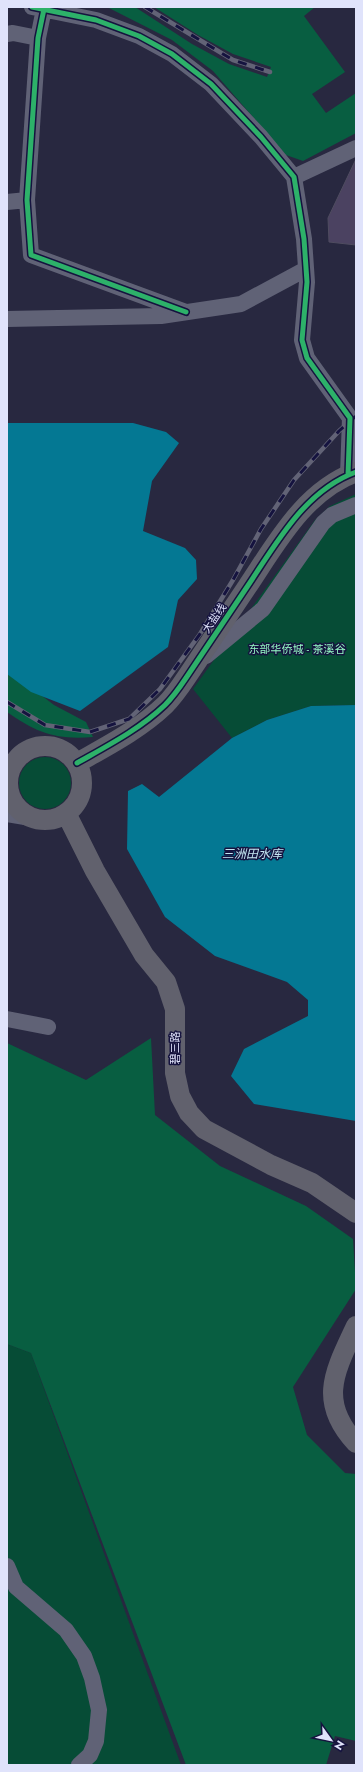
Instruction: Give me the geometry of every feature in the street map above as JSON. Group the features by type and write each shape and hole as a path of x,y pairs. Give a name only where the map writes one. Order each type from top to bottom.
{"main road":[{"name":"大盐线","path":"77,762 115,742 156,713 176,692 296,515 323,490 352,473"},
{"path":"47,745 64,750 77,762 82,776 82,790 76,803 66,813 49,820 31,818 9,806 8,772 14,749 47,745"},
{"name":"碧三路","path":"66,813 95,871 144,955 166,982 175,1009 175,1073 180,1096 189,1113 204,1129 271,1164 312,1183 356,1213"},
{"path":"356,1326 342,1356 333,1381 334,1410 344,1431 356,1443"}],"street":[{"path":"186,312 32,255 27,200 38,38 38,8 96,20 139,36 172,54 211,84 261,137 294,177 304,239 307,282 302,340 307,358 353,418 352,473"},
{"path":"7,34 13,33 38,38"},
{"path":"294,177 356,148"},
{"path":"7,202 27,200"},
{"path":"7,318 161,316 242,304 306,269"},
{"path":"195,665 263,609 323,523 332,515 356,505"},
{"path":"7,1019 48,1027"},
{"path":"7,1566 16,1587 66,1630 84,1656 92,1678 99,1710 96,1741 90,1755 79,1765"}],"green space":[{"path":"107,7 135,7 192,44 229,64 267,77 271,67 233,54 198,35 154,7 315,7 304,16 345,72 312,94 326,113 356,93 356,133 303,161 286,155 213,71 172,40"},
{"name":"东部华侨城 - 茶溪谷","path":"356,494 356,705 311,706 267,720 232,738 193,689 315,520 330,506"},
{"path":"7,669 54,705 86,722 93,737 80,738 47,734 28,725 7,712"},
{"path":"45,757 59,761 67,769 71,783 67,797 59,805 45,809 31,805 23,797 19,783 23,769 31,761"},
{"path":"151,1038 155,1115 220,1166 306,1206 353,1239 356,1289 293,1387 307,1435 345,1473 356,1474 356,1741 335,1736 326,1765 186,1765 31,1353 7,1344 7,1043 86,1080"},
{"path":"7,1344 31,1353 181,1765 7,1765"}],"water":[{"path":"7,423 133,423 166,432 179,443 152,481 143,531 185,548 196,560 197,579 178,600 168,647 80,711 31,692 7,674"},
{"name":"三洲田水库","path":"356,705 356,1121 254,1104 231,1076 244,1049 308,1016 308,1000 287,982 215,956 165,917 127,849 128,791 142,784 159,797 232,738 267,720 311,706"}],"building":[{"path":"356,159 356,245 329,242 328,218"}],"railway":[{"path":"145,7 233,60 270,72"},
{"path":"7,702 45,725 90,732 129,719 160,689 200,634 233,580 261,529 294,480 339,431 356,416"}],"cycle path":[{"path":"32,7 96,20 139,36 172,54 211,84 261,137 294,177 304,239 307,282 302,340 307,358 350,418 348,475"},
{"path":"44,9 38,38 27,200 31,255 186,312"},
{"path":"77,763 111,744 145,722 165,705 181,685 293,520 306,505 321,492 356,472"}]}
